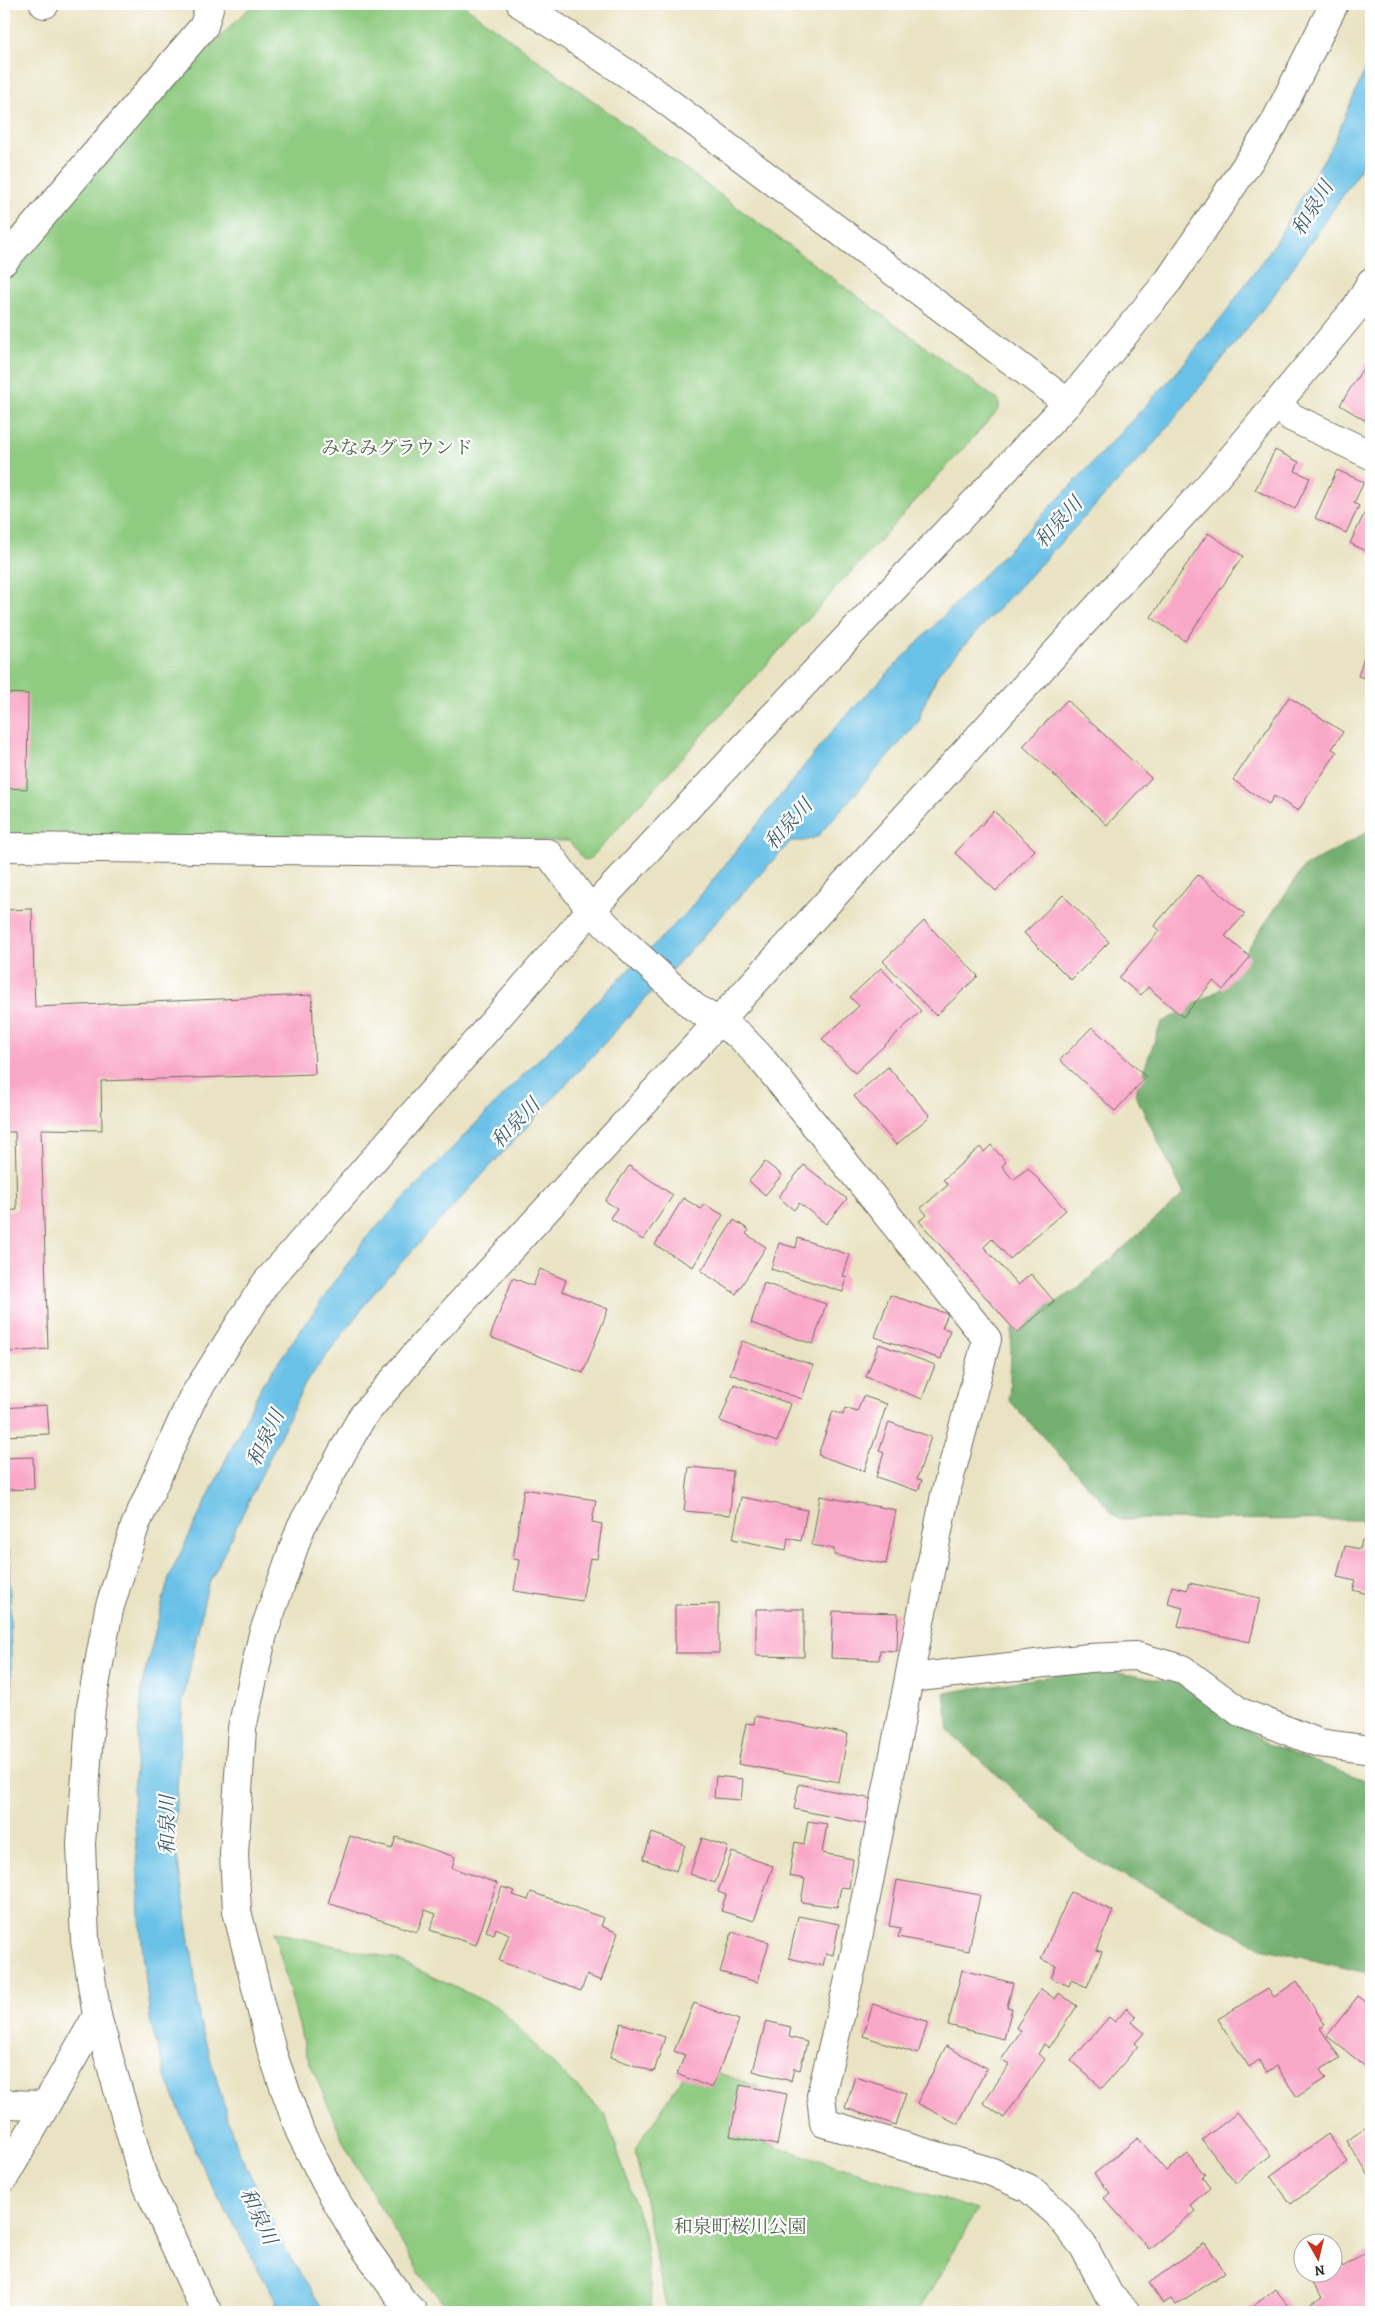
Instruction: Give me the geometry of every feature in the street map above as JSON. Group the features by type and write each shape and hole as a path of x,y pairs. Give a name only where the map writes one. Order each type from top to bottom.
{"street":[{"path":"4,261 204,26 210,4"},
{"path":"521,4 652,90 1068,403"},
{"path":"208,2312 199,2298 142,2174 96,2016 85,1940 80,1844 90,1707 109,1609 135,1526 192,1399 265,1284 591,910 1068,403 1169,280 1274,124 1334,4"},
{"path":"413,2312 403,2302 358,2238 327,2185 300,2132 272,2052 237,1910 234,1854 242,1728 263,1634 301,1528 362,1417 439,1327 717,1021 1205,490 1356,308 1371,282"},
{"path":"1278,404 1291,417 1371,455"},
{"path":"4,848 548,853 591,910 615,934 693,1006 739,1035 760,1058 987,1339 945,1496 854,1963 821,2095 824,2124 992,2172 1028,2188 1057,2213 1068,2226 1084,2247 1109,2295 1126,2312"},
{"path":"910,1678 1089,1658 1135,1656 1182,1669 1240,1712 1319,1743 1371,1750"},
{"path":"4,2178 96,2016"},
{"path":"4,2104 45,2105"}],"green space":[{"name":"みなみグラウンド","path":"253,4 462,4 999,401 999,409 590,859 584,860 569,841 4,839 4,278 142,115"},
{"path":"1371,830 1371,1520 1118,1519 1009,1400 1012,1330 1077,1289 1184,1194 1135,1094 1161,1023 1219,990 1304,867"},
{"path":"1096,1669 1181,1684 1269,1745 1371,1782 1371,1974 1262,1948 1087,1856 949,1732 944,1693"},
{"path":"274,1932 395,1959 499,2008 605,2114 644,2230 653,2312 450,2312 420,2274 346,2148 307,2056"},
{"name":"和泉町桜川公園","path":"691,2064 760,2087 746,2137 977,2210 918,2312 667,2312 635,2150"}],"water":[{"name":"和泉川","path":"1371,56 1371,145 1355,178 1273,296 1159,438 939,672 921,711 920,720 817,837 804,841 791,841 376,1290 305,1384 207,1588 183,1701 174,1837 192,1953 200,2023 235,2143 289,2256 325,2312 282,2312 203,2169 166,2077 150,2020 141,1934 133,1790 143,1680 169,1577 262,1385 365,1239 511,1087 688,911 837,725 1065,492 1177,372 1228,309 1273,246 1334,142"},
{"path":"4,1550 9,1550 12,1706 4,1707"}],"building":[{"path":"1367,362 1371,365 1371,424 1340,405"},
{"path":"1275,450 1299,462 1295,471 1310,478 1295,509 1255,490"},
{"path":"1337,470 1364,482 1354,503 1359,506 1346,533 1315,518"},
{"path":"1371,500 1371,554 1350,543"},
{"path":"1208,533 1243,556 1185,641 1151,617"},
{"path":"1371,634 1371,680 1358,676"},
{"path":"4,693 28,694 27,789 4,788"},
{"path":"1289,697 1343,732 1332,749 1337,752 1298,811 1274,796 1269,804 1233,780"},
{"path":"1067,700 1151,778 1107,825 1023,746"},
{"path":"994,811 1035,850 996,891 955,853"},
{"path":"1198,875 1245,914 1225,936 1250,957 1223,990 1213,981 1183,1017 1148,987 1141,995 1119,978 1159,931 1154,926"},
{"path":"1063,895 1109,942 1071,980 1024,933"},
{"path":"32,909 35,1007 312,995 315,1074 101,1081 102,1130 41,1129 48,1349 11,1352 4,1337 4,1211 17,1210 15,1132 4,1132 4,910"},
{"path":"924,921 978,976 936,1016 883,961"},
{"path":"881,968 921,1011 855,1073 822,1039 859,1006 850,997"},
{"path":"1092,1027 1146,1077 1115,1111 1060,1060"},
{"path":"888,1067 930,1116 896,1145 854,1096"},
{"path":"991,1145 1006,1162 1002,1166 1013,1180 1028,1168 1066,1210 1010,1259 992,1239 984,1247 1018,1285 1031,1274 1054,1301 1017,1333 919,1221 927,1215 921,1208 948,1185 943,1180 980,1147 984,1152"},
{"path":"765,1162 782,1175 765,1195 749,1181"},
{"path":"804,1165 847,1199 826,1224 799,1203 794,1210 778,1197"},
{"path":"629,1166 673,1195 643,1240 610,1218 617,1208 605,1201"},
{"path":"683,1198 701,1209 704,1204 723,1215 693,1267 655,1245"},
{"path":"734,1220 749,1230 746,1234 766,1247 736,1294 701,1271"},
{"path":"798,1238 850,1255 843,1276 847,1277 843,1292 771,1269 779,1243 796,1248"},
{"path":"540,1269 566,1280 562,1291 608,1309 583,1373 490,1337 513,1278 533,1286"},
{"path":"764,1283 826,1304 813,1344 751,1323"},
{"path":"890,1295 948,1314 942,1328 950,1330 941,1359 875,1337"},
{"path":"742,1341 813,1365 802,1399 730,1374"},
{"path":"879,1344 935,1365 922,1399 866,1377"},
{"path":"734,1384 791,1404 777,1442 720,1421"},
{"path":"863,1396 887,1404 864,1471 818,1455 833,1411 843,1415 845,1408 857,1412"},
{"path":"47,1405 49,1434 4,1436 4,1408"},
{"path":"889,1422 931,1437 917,1479 922,1480 918,1491 876,1477 884,1453 879,1451"},
{"path":"33,1457 34,1489 4,1490 4,1458"},
{"path":"689,1467 733,1471 730,1515 684,1511"},
{"path":"524,1489 596,1500 592,1522 602,1524 597,1559 590,1558 582,1601 514,1591 519,1560 513,1559"},
{"path":"820,1496 896,1510 886,1564 834,1555 834,1549 812,1545"},
{"path":"741,1497 807,1510 801,1541 788,1538 786,1550 733,1539"},
{"path":"1362,1540 1371,1543 1371,1595 1353,1590 1356,1581 1337,1577 1345,1546 1360,1549"},
{"path":"1189,1583 1260,1598 1250,1642 1178,1626 1183,1608 1168,1604 1172,1586 1187,1590"},
{"path":"719,1604 719,1653 675,1653 675,1605"},
{"path":"756,1609 804,1609 804,1657 756,1656"},
{"path":"833,1611 898,1613 897,1651 880,1650 879,1660 831,1658"},
{"path":"755,1716 848,1734 839,1782 738,1764 746,1723 754,1724"},
{"path":"716,1776 743,1779 741,1800 714,1798"},
{"path":"799,1784 872,1799 867,1824 794,1809"},
{"path":"808,1821 827,1824 822,1853 853,1859 849,1888 841,1887 837,1907 801,1902 805,1879 789,1876 795,1842 804,1844"},
{"path":"652,1833 685,1845 676,1871 643,1859"},
{"path":"350,1836 392,1849 396,1837 455,1857 452,1868 497,1883 476,1945 430,1930 436,1914 425,1910 417,1932 328,1903"},
{"path":"702,1838 728,1847 715,1883 690,1874"},
{"path":"732,1852 773,1866 754,1921 721,1911 726,1895 718,1892"},
{"path":"897,1880 980,1895 969,1951 898,1937 901,1928 889,1926"},
{"path":"502,1887 515,1891 513,1895 528,1900 531,1892 604,1918 601,1926 618,1933 601,1981 587,1975 581,1991 499,1961 509,1934 496,1928 494,1934 486,1931"},
{"path":"1071,1892 1113,1911 1096,1950 1102,1952 1087,1987 1071,1980 1069,1986 1051,1978 1056,1966 1041,1959"},
{"path":"798,1916 839,1924 833,1955 826,1953 823,1966 789,1958"},
{"path":"732,1932 769,1942 758,1982 720,1972"},
{"path":"962,1970 1013,1983 1007,2007 1012,2008 1004,2039 948,2025"},
{"path":"1297,1981 1325,2025 1320,2028 1340,2058 1320,2070 1326,2078 1297,2097 1276,2066 1267,2072 1259,2060 1249,2067 1218,2019 1268,1988 1274,1997"},
{"path":"1041,1989 1055,1999 1059,1993 1077,2006 1049,2048 1044,2044 1038,2054 1045,2059 1004,2118 983,2103 1009,2065 1001,2060 1021,2031 1016,2027"},
{"path":"1358,1996 1371,2006 1371,2071 1327,2036"},
{"path":"694,2003 739,2020 712,2088 677,2074 685,2055 674,2051"},
{"path":"873,2004 928,2022 918,2054 863,2036"},
{"path":"1127,2008 1136,2017 1132,2022 1144,2033 1135,2043 1138,2046 1102,2088 1071,2061 1109,2017 1115,2022"},
{"path":"766,2021 791,2027 789,2037 807,2042 800,2070 794,2068 791,2081 753,2071"},
{"path":"621,2023 665,2037 654,2072 610,2057"},
{"path":"946,2046 987,2068 958,2124 917,2103"},
{"path":"855,2077 906,2093 896,2125 845,2108"},
{"path":"740,2085 787,2094 777,2145 730,2136"},
{"path":"1237,2113 1271,2155 1236,2183 1202,2140"},
{"path":"1371,2124 1371,2179 1346,2140"},
{"path":"1328,2134 1348,2162 1291,2204 1270,2176"},
{"path":"1138,2138 1166,2171 1188,2154 1205,2175 1202,2177 1210,2188 1190,2205 1195,2211 1149,2249 1104,2198 1110,2193 1094,2174"},
{"path":"1205,2243 1225,2272 1176,2305 1171,2299 1163,2304 1149,2283"},
{"path":"1371,2248 1371,2312 1309,2312 1306,2308 1322,2297 1312,2284 1342,2284 1342,2266 1343,2268"},
{"path":"1275,2289 1294,2312 1246,2312"}]}
